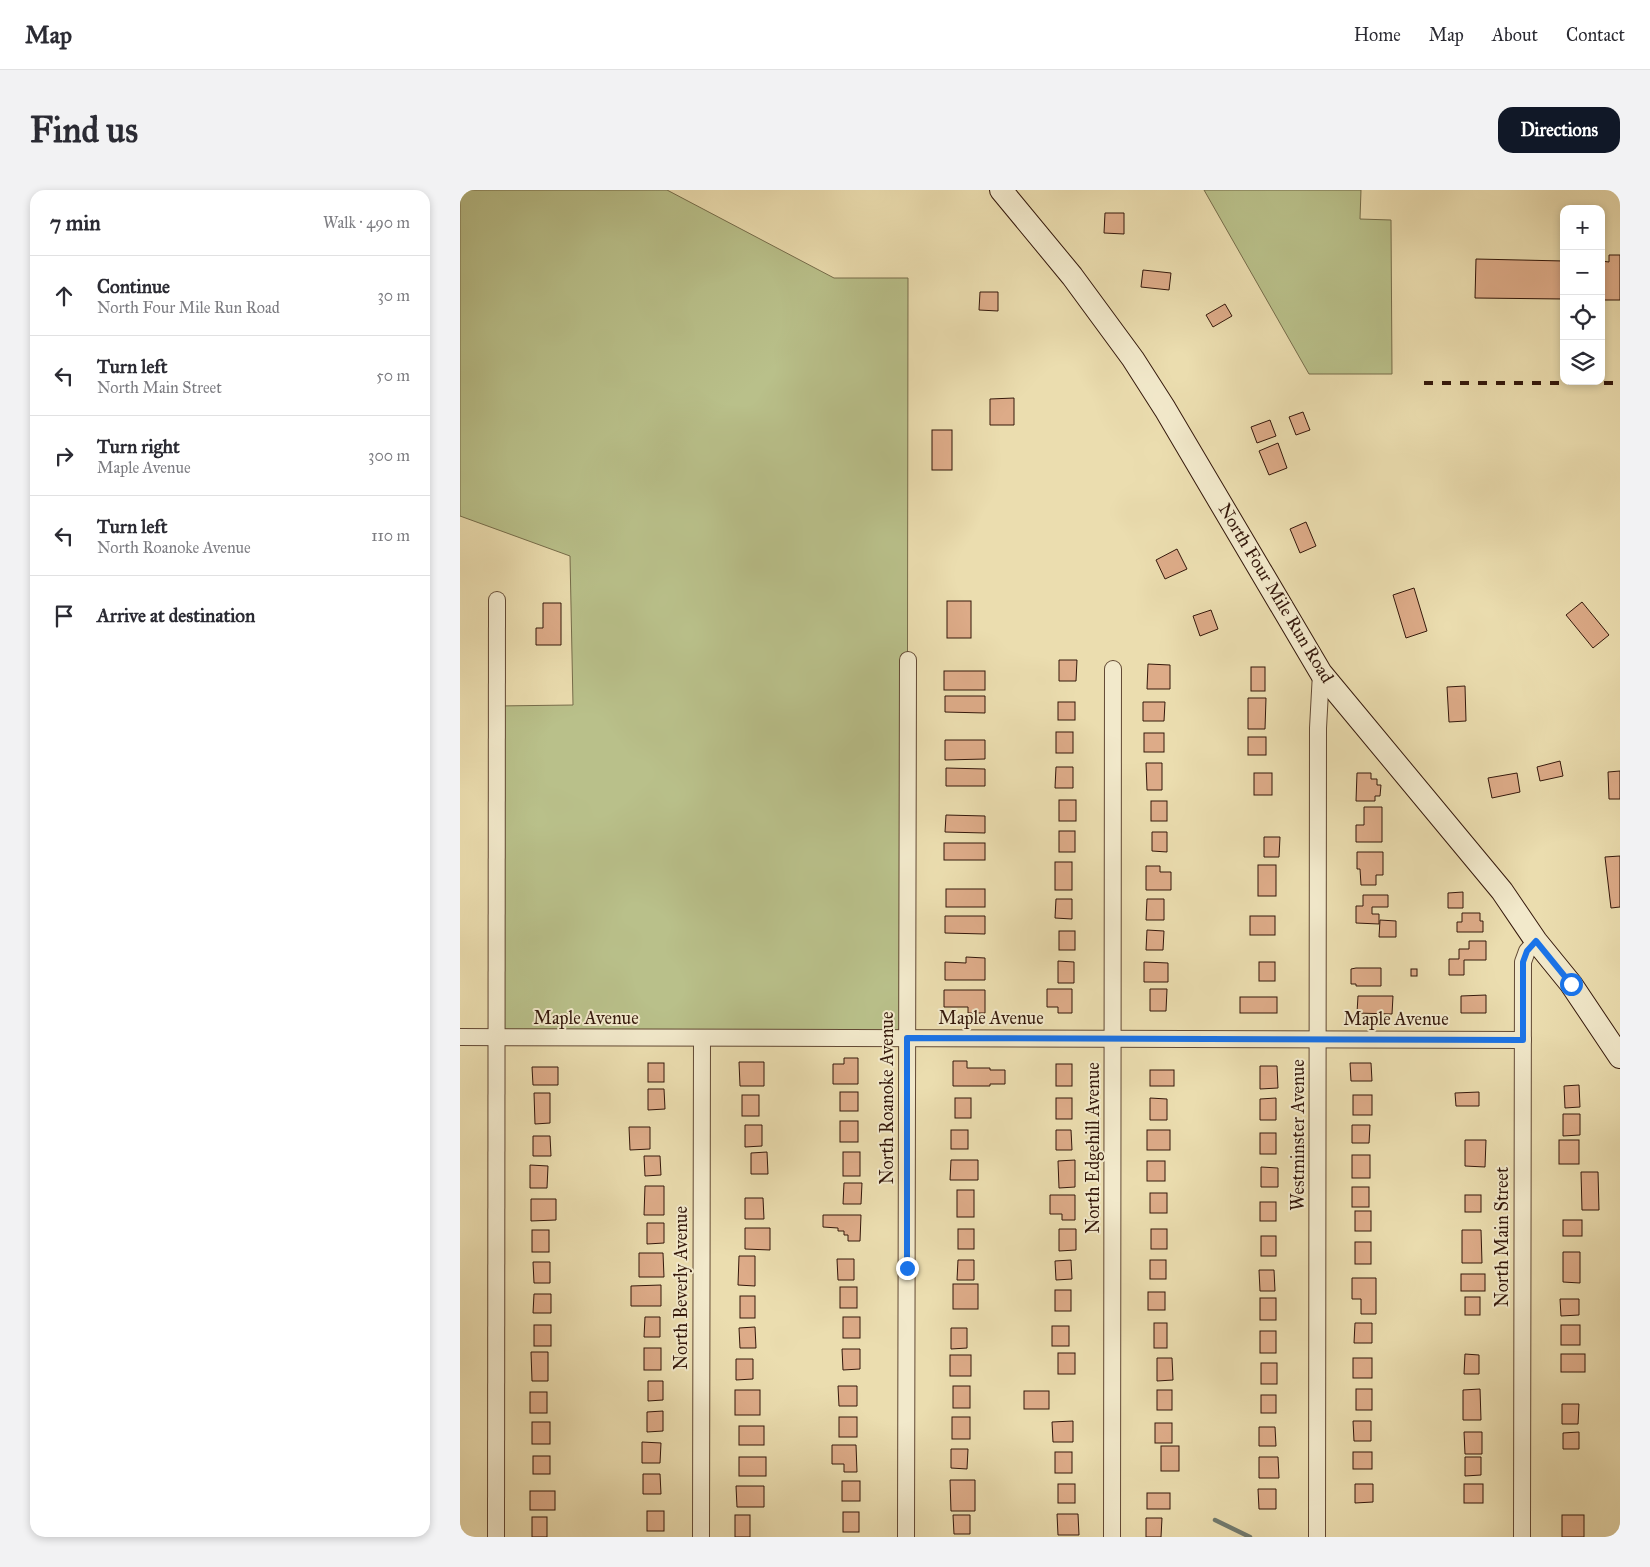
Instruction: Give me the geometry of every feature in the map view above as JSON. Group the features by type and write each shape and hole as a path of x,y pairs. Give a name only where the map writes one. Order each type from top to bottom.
{"street":[{"name":"North Four Mile Run Road","path":"1001,190 1072,276 1133,358 1321,673 1502,891 1536,941 1571,984 1620,1057"},
{"path":"496,1537 497,600"},
{"name":"North Roanoke Avenue","path":"906,1537 908,660"},
{"name":"North Edgehill Avenue","path":"1112,1537 1113,669"},
{"name":"Westminster Avenue","path":"1317,1537 1318,728 1321,673"},
{"name":"North Main Street","path":"1522,1537 1523,962 1527,951 1536,941"},
{"name":"Maple Avenue","path":"460,1038 1523,1040"},
{"name":"North Beverly Avenue","path":"701,1537 702,1038"}],"green space":[{"path":"460,190 667,190 834,278 908,278 907,1038 496,1038 497,706 573,705 570,556 460,516"},
{"path":"1204,190 1361,190 1360,219 1391,220 1392,374 1309,374"}],"building":[{"path":"1105,213 1124,213 1124,234 1104,233"},
{"path":"1609,255 1620,255 1620,300 1605,300 1605,262 1609,262"},
{"path":"1476,259 1560,261 1560,299 1475,298"},
{"path":"1143,270 1171,273 1169,290 1141,287"},
{"path":"980,292 998,292 998,311 979,310"},
{"path":"1225,304 1232,316 1213,327 1206,315"},
{"path":"1014,398 1014,425 990,425 990,399"},
{"path":"1303,412 1310,430 1296,435 1289,417"},
{"path":"1270,420 1276,436 1257,443 1251,427"},
{"path":"932,430 952,430 952,470 932,470"},
{"path":"1278,443 1287,468 1269,475 1259,451"},
{"path":"1306,522 1316,546 1300,553 1290,529"},
{"path":"1177,549 1187,569 1165,579 1156,560"},
{"path":"1414,588 1427,631 1406,638 1393,595"},
{"path":"947,601 971,601 971,638 947,638"},
{"path":"1582,602 1609,635 1593,648 1566,615"},
{"path":"543,603 561,603 561,645 536,645 536,628 543,628"},
{"path":"1211,610 1218,629 1200,636 1193,616"},
{"path":"1059,660 1077,660 1076,681 1059,681"},
{"path":"1148,664 1170,665 1170,689 1147,689"},
{"path":"1251,667 1265,667 1265,691 1251,691"},
{"path":"944,671 985,671 985,690 944,690"},
{"path":"1465,686 1466,721 1449,722 1447,687"},
{"path":"945,696 985,696 985,713 945,712"},
{"path":"1248,698 1266,698 1265,729 1248,729"},
{"path":"1058,702 1075,702 1075,720 1058,720"},
{"path":"1143,702 1165,702 1164,721 1143,721"},
{"path":"1056,732 1073,732 1073,753 1056,753"},
{"path":"1144,733 1164,733 1164,752 1144,752"},
{"path":"1248,737 1266,737 1266,755 1248,755"},
{"path":"945,740 985,740 985,759 945,760"},
{"path":"1560,761 1563,776 1540,781 1537,767"},
{"path":"1146,763 1162,763 1162,790 1147,790"},
{"path":"1056,767 1073,767 1073,788 1055,788"},
{"path":"946,768 985,769 985,786 946,786"},
{"path":"1620,771 1620,799 1609,799 1608,772"},
{"path":"1254,773 1272,773 1272,795 1254,795"},
{"path":"1357,773 1371,773 1371,779 1377,779 1377,785 1381,785 1380,796 1375,796 1375,801 1356,801"},
{"path":"1517,773 1520,792 1492,798 1488,778"},
{"path":"1059,800 1076,800 1076,821 1059,821"},
{"path":"1151,801 1167,801 1167,821 1151,821"},
{"path":"1364,807 1382,807 1382,842 1356,842 1356,825 1364,825"},
{"path":"946,815 985,816 985,833 945,832"},
{"path":"1059,831 1075,831 1075,852 1059,852"},
{"path":"1152,832 1167,832 1167,852 1152,851"},
{"path":"1264,837 1280,837 1279,857 1264,857"},
{"path":"944,843 985,843 985,860 944,860"},
{"path":"1357,852 1383,852 1383,875 1376,875 1376,885 1361,885 1360,869 1357,869"},
{"path":"1620,856 1620,907 1611,908 1605,857"},
{"path":"1055,862 1072,862 1072,890 1055,890"},
{"path":"1258,865 1276,865 1276,896 1258,896"},
{"path":"1146,866 1160,866 1160,872 1171,872 1171,890 1146,890"},
{"path":"946,889 985,889 985,907 946,907"},
{"path":"1463,892 1463,908 1448,908 1448,893"},
{"path":"1363,895 1388,895 1388,907 1372,907 1372,914 1379,914 1379,924 1356,923 1356,906 1363,906"},
{"path":"1056,899 1072,899 1072,919 1055,918"},
{"path":"1147,899 1164,899 1164,920 1146,920"},
{"path":"1462,913 1480,913 1480,921 1483,921 1483,932 1457,932 1457,922 1462,922"},
{"path":"945,916 985,916 985,934 945,933"},
{"path":"1250,916 1275,916 1275,935 1250,935"},
{"path":"1380,920 1396,921 1396,937 1379,937"},
{"path":"1147,930 1164,931 1163,950 1146,950"},
{"path":"1059,931 1075,931 1075,950 1059,950"},
{"path":"1469,941 1486,941 1486,960 1464,960 1464,975 1449,975 1449,959 1459,959 1459,949 1469,949"},
{"path":"966,957 985,958 985,980 945,980 945,962 966,963"},
{"path":"1058,961 1074,962 1074,983 1058,983"},
{"path":"1144,962 1168,963 1168,982 1144,982"},
{"path":"1259,962 1275,962 1275,981 1259,981"},
{"path":"1381,968 1381,986 1356,986 1356,984 1351,984 1351,969"},
{"path":"1411,969 1417,969 1417,976 1411,976"},
{"path":"1047,989 1072,989 1072,1013 1058,1013 1058,1007 1047,1007"},
{"path":"1150,989 1167,989 1166,1011 1150,1011"},
{"path":"944,990 985,990 985,1013 968,1013 968,1007 944,1007"},
{"path":"1486,995 1486,1013 1461,1013 1461,996"},
{"path":"1358,996 1393,996 1392,1014 1357,1013"},
{"path":"1240,997 1277,997 1277,1013 1240,1013"},
{"path":"844,1058 858,1058 858,1084 833,1084 833,1064 844,1064"},
{"path":"953,1061 967,1061 967,1068 1005,1070 1005,1084 953,1086"},
{"path":"739,1062 764,1062 764,1086 740,1086"},
{"path":"648,1063 664,1063 664,1082 648,1082"},
{"path":"1350,1063 1371,1063 1372,1081 1351,1081"},
{"path":"1056,1064 1072,1064 1072,1086 1056,1086"},
{"path":"1260,1066 1277,1066 1278,1088 1260,1089"},
{"path":"532,1067 558,1067 558,1085 533,1085"},
{"path":"1150,1070 1174,1070 1174,1086 1150,1086"},
{"path":"1579,1085 1580,1107 1565,1108 1564,1086"},
{"path":"648,1089 664,1089 665,1109 648,1110"},
{"path":"840,1092 858,1092 858,1111 840,1111"},
{"path":"1479,1092 1479,1106 1456,1106 1455,1093"},
{"path":"534,1093 550,1093 550,1123 535,1124"},
{"path":"742,1095 759,1095 759,1116 742,1116"},
{"path":"1353,1095 1372,1095 1372,1115 1353,1115"},
{"path":"955,1098 971,1098 971,1118 955,1118"},
{"path":"1056,1098 1072,1098 1072,1119 1056,1119"},
{"path":"1150,1098 1167,1099 1167,1120 1150,1120"},
{"path":"1276,1098 1276,1120 1260,1120 1260,1099"},
{"path":"1563,1114 1580,1114 1580,1135 1563,1136"},
{"path":"840,1121 858,1121 858,1142 840,1142"},
{"path":"745,1125 762,1125 762,1146 745,1147"},
{"path":"1352,1125 1370,1125 1369,1143 1352,1143"},
{"path":"629,1127 650,1127 650,1149 630,1150"},
{"path":"951,1130 968,1130 968,1149 951,1149"},
{"path":"1056,1130 1071,1130 1072,1150 1056,1150"},
{"path":"1147,1130 1170,1130 1170,1150 1147,1150"},
{"path":"1260,1133 1276,1133 1276,1154 1260,1154"},
{"path":"533,1136 550,1136 551,1156 533,1156"},
{"path":"1465,1140 1486,1140 1485,1167 1465,1166"},
{"path":"1559,1140 1579,1140 1579,1164 1559,1164"},
{"path":"767,1152 768,1174 751,1174 751,1153"},
{"path":"843,1152 860,1152 860,1176 843,1176"},
{"path":"1352,1155 1370,1155 1370,1178 1352,1178"},
{"path":"644,1156 660,1156 661,1175 645,1176"},
{"path":"951,1160 978,1160 978,1180 950,1180"},
{"path":"1075,1160 1075,1187 1059,1188 1058,1161"},
{"path":"1147,1161 1165,1161 1165,1181 1147,1181"},
{"path":"530,1165 548,1166 547,1188 530,1188"},
{"path":"1261,1167 1278,1168 1278,1187 1261,1187"},
{"path":"1581,1172 1598,1172 1599,1210 1582,1210"},
{"path":"844,1183 862,1183 861,1204 843,1204"},
{"path":"645,1186 664,1186 664,1215 644,1215"},
{"path":"1352,1187 1369,1187 1369,1207 1352,1207"},
{"path":"957,1190 974,1190 974,1217 957,1217"},
{"path":"1150,1193 1167,1193 1167,1213 1150,1213"},
{"path":"1050,1195 1075,1195 1075,1220 1062,1220 1062,1214 1050,1214"},
{"path":"1465,1195 1481,1195 1481,1212 1465,1212"},
{"path":"745,1198 763,1198 764,1219 745,1219"},
{"path":"531,1199 556,1199 556,1220 531,1221"},
{"path":"1260,1202 1276,1202 1276,1221 1260,1221"},
{"path":"1355,1211 1371,1211 1371,1231 1355,1231"},
{"path":"823,1215 861,1215 860,1241 848,1241 848,1235 844,1235 844,1231 838,1231 838,1228 823,1227"},
{"path":"1563,1220 1582,1220 1582,1236 1563,1236"},
{"path":"647,1223 664,1223 664,1243 647,1244"},
{"path":"745,1228 770,1228 770,1250 745,1249"},
{"path":"958,1229 974,1229 974,1249 958,1249"},
{"path":"1059,1229 1076,1229 1076,1250 1059,1251"},
{"path":"1151,1229 1167,1229 1167,1249 1151,1249"},
{"path":"532,1230 549,1230 549,1252 532,1252"},
{"path":"1462,1230 1481,1230 1482,1263 1462,1263"},
{"path":"1261,1236 1276,1236 1276,1256 1261,1256"},
{"path":"1355,1242 1371,1242 1371,1264 1355,1264"},
{"path":"1563,1252 1580,1252 1580,1283 1563,1282"},
{"path":"639,1253 663,1253 664,1277 639,1277"},
{"path":"739,1256 755,1256 755,1286 738,1285"},
{"path":"837,1259 854,1259 854,1280 838,1280"},
{"path":"958,1260 974,1260 974,1280 957,1280"},
{"path":"1071,1260 1072,1279 1056,1280 1055,1261"},
{"path":"1150,1260 1166,1260 1166,1279 1150,1279"},
{"path":"533,1262 550,1262 550,1283 534,1283"},
{"path":"1259,1270 1274,1270 1275,1291 1260,1291"},
{"path":"1461,1274 1485,1274 1485,1291 1461,1291"},
{"path":"1352,1278 1376,1278 1376,1314 1361,1314 1361,1299 1352,1299"},
{"path":"953,1284 978,1284 978,1309 953,1309"},
{"path":"661,1285 661,1306 631,1306 631,1286"},
{"path":"840,1287 857,1287 857,1308 840,1308"},
{"path":"1055,1290 1071,1290 1071,1311 1055,1311"},
{"path":"1148,1292 1165,1292 1165,1310 1148,1310"},
{"path":"534,1294 551,1294 551,1313 533,1313"},
{"path":"740,1296 755,1296 755,1318 740,1318"},
{"path":"1465,1297 1480,1297 1480,1315 1465,1315"},
{"path":"1260,1298 1276,1298 1276,1320 1260,1320"},
{"path":"1560,1299 1579,1299 1579,1315 1561,1316"},
{"path":"645,1317 660,1317 660,1337 644,1337"},
{"path":"843,1317 860,1317 860,1338 843,1338"},
{"path":"1154,1323 1167,1323 1167,1348 1154,1348"},
{"path":"1355,1323 1372,1323 1372,1343 1354,1343"},
{"path":"534,1325 551,1325 551,1346 534,1346"},
{"path":"1561,1325 1580,1325 1580,1345 1561,1345"},
{"path":"1052,1326 1069,1326 1069,1346 1052,1346"},
{"path":"755,1327 756,1348 740,1348 739,1328"},
{"path":"951,1328 967,1328 967,1348 951,1349"},
{"path":"1260,1331 1276,1331 1276,1353 1260,1353"},
{"path":"644,1348 661,1348 661,1370 644,1370"},
{"path":"842,1349 860,1349 860,1369 843,1370"},
{"path":"531,1352 548,1352 548,1381 532,1381"},
{"path":"1058,1353 1075,1353 1075,1374 1058,1374"},
{"path":"1465,1354 1479,1355 1479,1374 1464,1374"},
{"path":"1561,1354 1585,1354 1585,1372 1561,1372"},
{"path":"950,1355 971,1355 971,1376 950,1376"},
{"path":"1157,1358 1172,1358 1173,1380 1157,1381"},
{"path":"1353,1358 1372,1358 1372,1378 1353,1378"},
{"path":"736,1359 753,1359 753,1379 736,1380"},
{"path":"1261,1363 1277,1363 1277,1384 1261,1384"},
{"path":"648,1381 663,1381 663,1400 648,1401"},
{"path":"838,1386 857,1386 857,1406 839,1406"},
{"path":"953,1386 970,1386 970,1408 953,1408"},
{"path":"1356,1389 1372,1389 1372,1410 1356,1410"},
{"path":"1480,1389 1481,1420 1463,1420 1463,1390"},
{"path":"735,1390 760,1390 760,1415 735,1415"},
{"path":"1157,1390 1172,1390 1172,1410 1157,1410"},
{"path":"1024,1391 1049,1391 1049,1409 1024,1409"},
{"path":"530,1392 547,1392 547,1413 530,1413"},
{"path":"1261,1395 1276,1395 1276,1413 1261,1413"},
{"path":"1562,1404 1579,1404 1578,1424 1562,1424"},
{"path":"663,1411 663,1431 647,1432 647,1412"},
{"path":"839,1417 857,1417 857,1437 839,1437"},
{"path":"952,1417 970,1417 970,1439 952,1439"},
{"path":"1073,1421 1073,1442 1053,1442 1052,1422"},
{"path":"1353,1421 1371,1421 1371,1441 1354,1441"},
{"path":"532,1422 550,1422 550,1444 532,1444"},
{"path":"1155,1423 1172,1423 1172,1443 1155,1443"},
{"path":"739,1426 764,1426 764,1445 739,1445"},
{"path":"1259,1427 1275,1427 1276,1446 1259,1446"},
{"path":"1464,1432 1482,1432 1482,1454 1465,1454"},
{"path":"1579,1432 1579,1449 1563,1449 1563,1433"},
{"path":"642,1442 661,1443 660,1463 642,1463"},
{"path":"832,1445 856,1445 857,1472 844,1472 844,1464 832,1464"},
{"path":"1161,1446 1179,1446 1179,1471 1161,1471"},
{"path":"951,1449 968,1449 967,1469 951,1468"},
{"path":"1055,1452 1072,1452 1072,1473 1055,1473"},
{"path":"1353,1452 1372,1452 1372,1469 1353,1469"},
{"path":"533,1456 550,1456 550,1474 533,1474"},
{"path":"739,1457 766,1457 766,1476 739,1476"},
{"path":"1259,1457 1278,1457 1279,1478 1259,1478"},
{"path":"1465,1457 1481,1457 1481,1475 1465,1476"},
{"path":"643,1474 660,1474 661,1494 643,1494"},
{"path":"950,1480 975,1480 975,1511 951,1511"},
{"path":"842,1481 860,1481 860,1501 842,1501"},
{"path":"1058,1484 1075,1484 1075,1503 1058,1503"},
{"path":"1355,1484 1373,1484 1373,1502 1355,1503"},
{"path":"1464,1484 1483,1484 1483,1503 1464,1503"},
{"path":"736,1486 764,1486 764,1507 737,1507"},
{"path":"1258,1489 1276,1489 1276,1509 1259,1509"},
{"path":"530,1491 555,1491 555,1510 530,1510"},
{"path":"1147,1493 1170,1493 1170,1509 1147,1509"},
{"path":"647,1511 664,1511 664,1531 647,1531"},
{"path":"843,1512 859,1512 859,1532 843,1532"},
{"path":"1057,1514 1078,1514 1079,1535 1058,1535"},
{"path":"735,1515 750,1515 750,1537 735,1537"},
{"path":"953,1515 970,1515 970,1534 954,1534"},
{"path":"1562,1515 1584,1515 1584,1537 1562,1537"},
{"path":"532,1517 547,1517 547,1537 532,1537"},
{"path":"1146,1518 1162,1518 1161,1537 1146,1537"}],"waterway":[{"path":"1215,1520 1250,1537"}],"railway":[{"path":"1424,383 1620,383"}],"route":[{"path":"907,1268 907,1038 1523,1040 1523,962 1527,951 1536,941 1571,984"}]}
